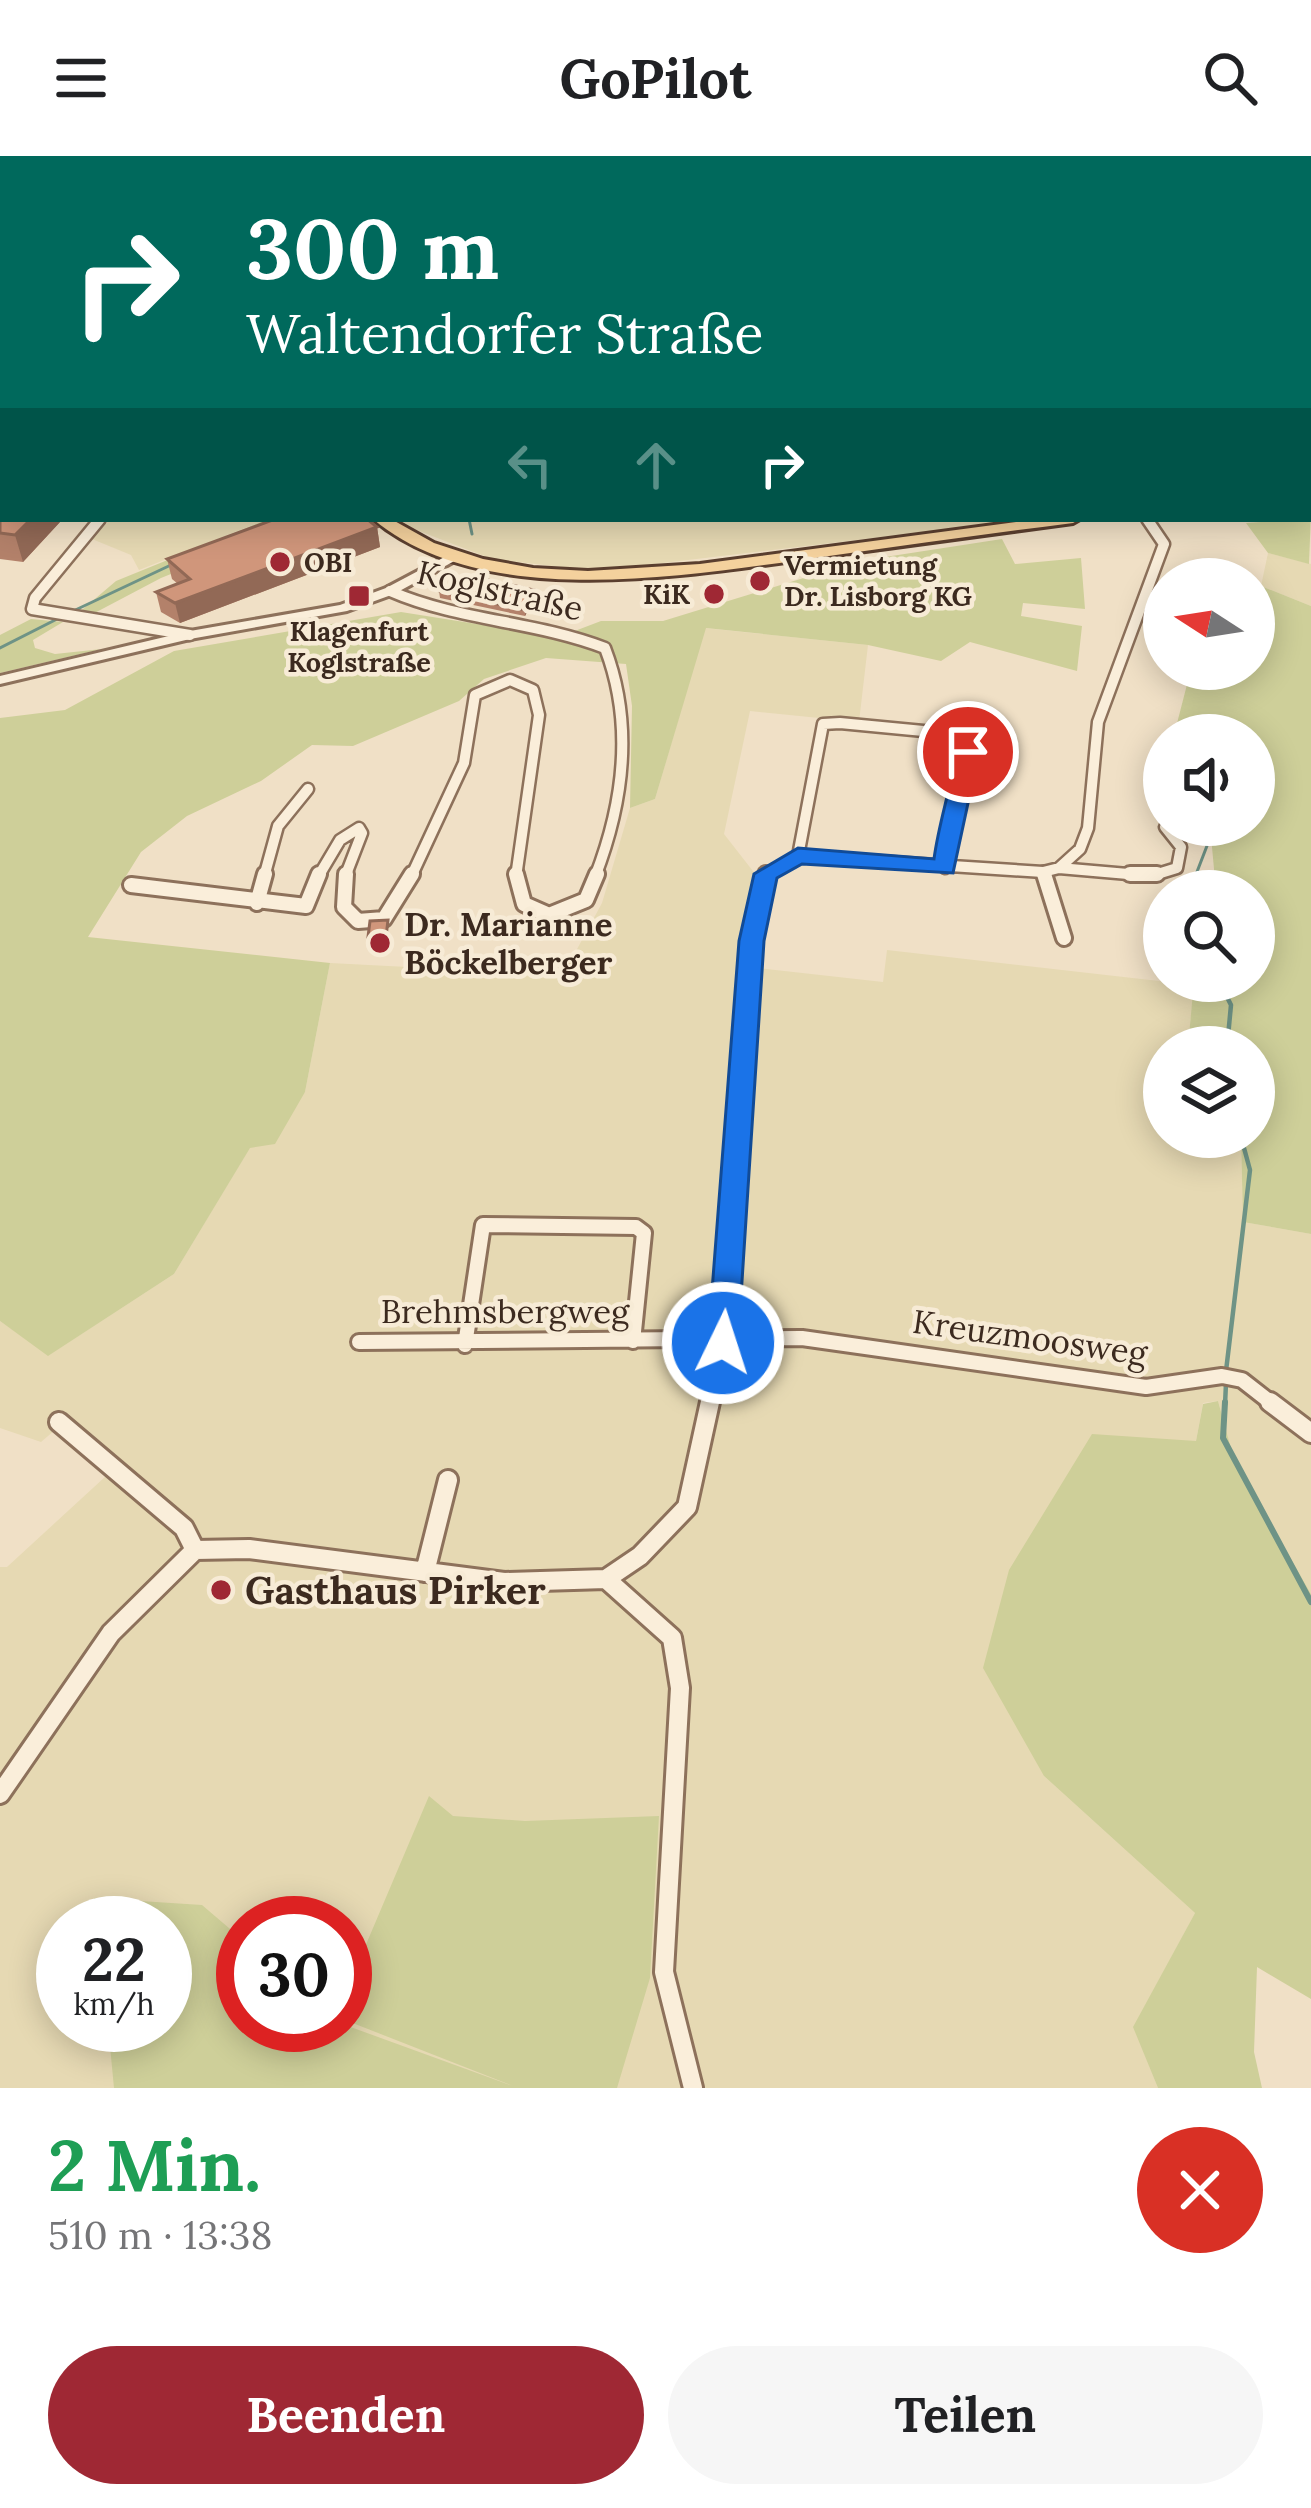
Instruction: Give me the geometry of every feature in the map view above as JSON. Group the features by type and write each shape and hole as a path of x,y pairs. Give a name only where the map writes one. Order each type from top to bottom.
{"main road":[{"path":"386,522 454,556 556,574 623,576 1049,522"}],"street":[{"path":"98,522 35,598 32,609 190,635"},
{"path":"1059,868 1080,849 1088,828 1098,722 1161,561 1164,544 1149,522"},
{"path":"0,680 190,635 323,613 390,591 454,556"},
{"name":"Koglstraße","path":"131,885 307,906 329,856 345,833 359,828 362,833 344,882 344,907 358,921 384,919 405,890 464,763 475,694 510,680 533,690 543,725 515,861 517,898 537,914 564,914 586,900 620,790 624,734 618,675 604,648 560,631 434,610 390,591"},
{"path":"798,856 822,728 840,723 965,735 963,784 953,802 945,868"},
{"path":"257,903 278,826 308,789"},
{"path":"0,1794 49,1711 108,1630 195,1550 248,1550 504,1582 606,1579 640,1556 688,1507 723,1343 751,941 766,874 798,856 945,868 1043,872 1059,868 1151,876 1177,868 1179,846"},
{"path":"1043,872 1064,938"},
{"path":"465,1345 483,1225 636,1227 644,1234 633,1341"},
{"name":"Kreuzmoosweg","path":"723,1343 802,1339 890,1347 1146,1388 1222,1376 1256,1389 1311,1433"},
{"name":"Brehmsbergweg","path":"359,1342 723,1343"},
{"path":"59,1422 184,1528 195,1550"},
{"path":"425,1572 448,1480"},
{"path":"606,1579 673,1638 680,1688 664,1972 694,2088"}],"shaded area":[{"path":"107,522 260,522 139,570 131,555 92,539"},
{"path":"396,522 1008,522 595,571 492,559"},
{"path":"1268,553 1311,564 1311,606 1275,592 1275,558 1267,558"},
{"path":"705,628 868,645 859,722 750,711 724,834 770,893 758,968 883,982 887,950 1143,979 1143,1002 1192,1002 1190,1026 1143,1026 1143,1158 1241,1158 1243,1222 1311,1234 1311,1594 1234,1459 1218,1401 1203,1403 1196,1441 1044,1776 1195,1913 1134,2027 1158,2088 0,2088 0,1567 7,1567 118,1465 55,1430 41,1442 0,1428 0,1321 49,1355 174,1274 250,1147 305,1092 330,963 563,975 602,903 630,808 655,799"}],"green space":[{"path":"261,522 301,522 161,578 87,617 76,615 116,581"},
{"path":"1311,522 1309,564 1268,553 1246,523"},
{"path":"1002,539 1015,564 1081,558 1085,609 1023,603 1021,616 1082,626 1077,671 970,642 941,661 868,645 706,628 655,799 630,808 632,706 626,664 546,658 484,679 459,701 353,746 312,745 261,781 187,816 141,852 88,937 330,963 305,1092 275,1144 250,1148 174,1274 48,1356 0,1321 0,718 65,710 174,651 401,612 559,637 601,621 663,621 859,561"},
{"path":"1275,592 1311,606 1311,1234 1243,1222 1241,1158 1275,1158 1275,1026 1190,1026 1192,1002 1275,1002 1275,870 1214,870 1212,846 1275,846 1275,714 1179,714 1186,690 1275,690"},
{"path":"31,619 63,622 33,640 35,648 55,654 102,649 0,673 0,635"},
{"path":"1218,1401 1234,1459 1311,1594 1311,1999 1257,1967 1254,2052 1262,2088 1158,2088 1133,2027 1195,1913 1044,1776 983,1668 1009,1570 1092,1434 1196,1441 1203,1404"},
{"path":"429,1796 453,1816 525,1821 659,1816 650,1978 617,2088 114,2088 111,2052 192,2052 192,1904 202,1905 216,1917 216,2052 372,2052 372,2035 513,2086 372,2031 372,1930"}],"building":[{"path":"0,522 28,522 15,535 0,533"},
{"path":"267,522 371,522 377,527 175,603 156,592 190,579 167,559"},
{"path":"459,580 488,580 534,590 525,610 439,591 454,590"},
{"path":"388,920 386,937 368,937 370,921"}],"waterway":[{"path":"470,522 472,534"},
{"path":"69,613 173,564"},
{"path":"0,648 59,618"},
{"path":"1198,870 1207,846"},
{"path":"1229,1026 1230,1002"},
{"path":"1226,1371 1250,1170 1247,1158"},
{"path":"1225,1405 1226,1383"},
{"path":"1225,1402 1223,1438 1311,1602"}],"place":[{"name":"OBI","path":"280,562"},
{"name":"Vermietung Dr. Lisborg KG","path":"760,581"},
{"name":"KiK","path":"714,594"},
{"name":"Klagenfurt Koglstraße","path":"359,596"},
{"name":"Dr. Marianne Böckelberger","path":"380,943"},
{"name":"Gasthaus Pirker","path":"221,1590"}],"route":[{"path":"723,1343 751,941 766,874 798,856 945,868 953,802 963,784 968,752"}]}
